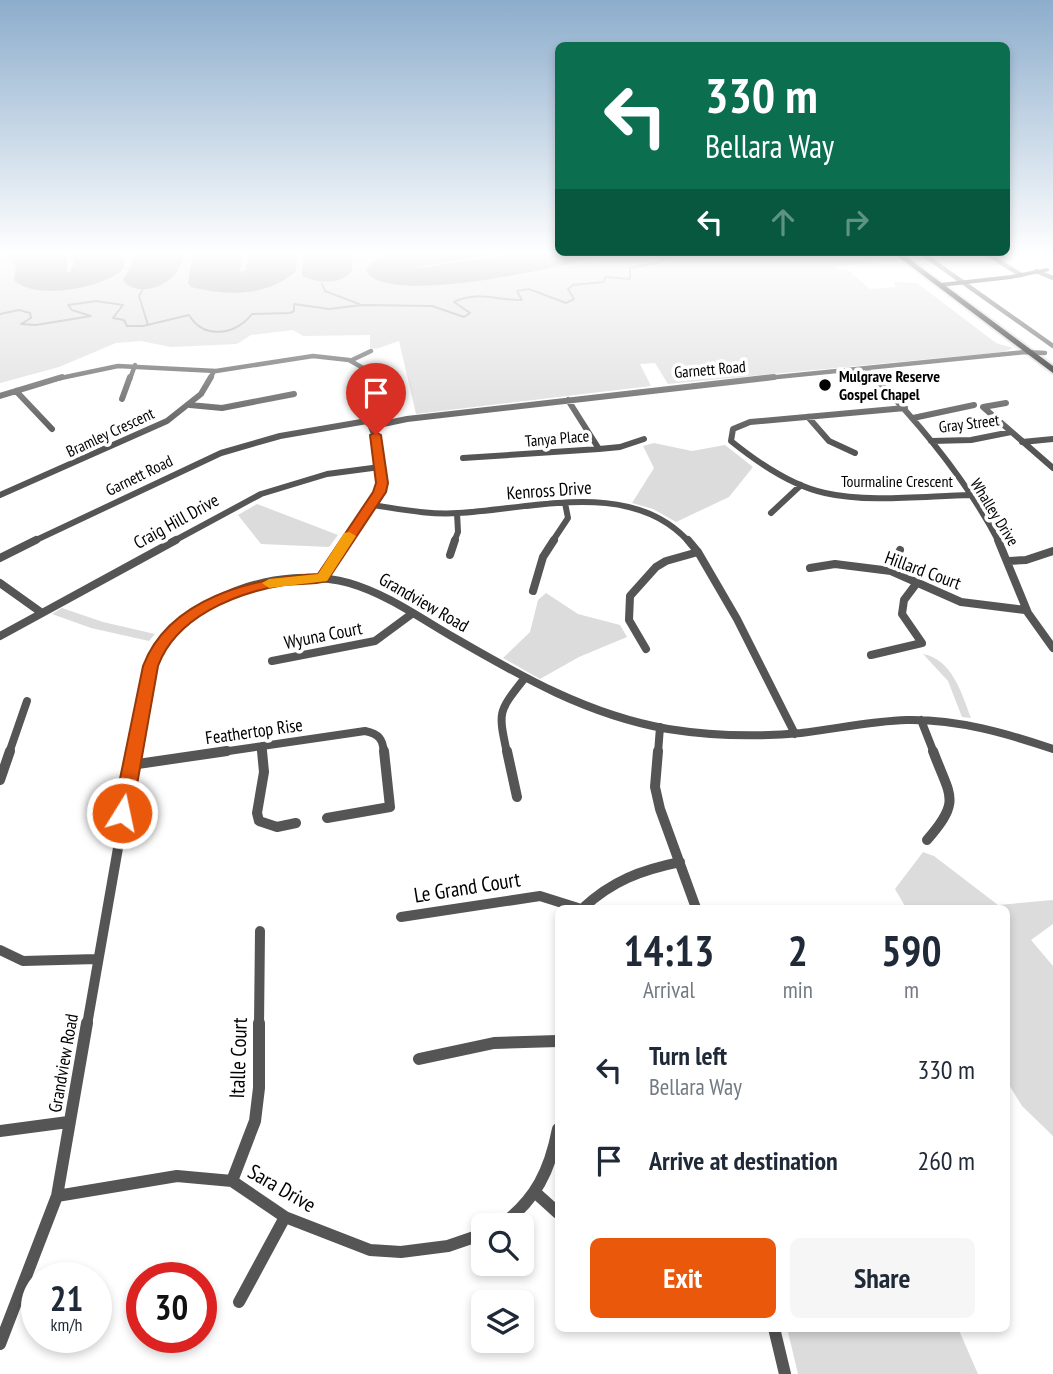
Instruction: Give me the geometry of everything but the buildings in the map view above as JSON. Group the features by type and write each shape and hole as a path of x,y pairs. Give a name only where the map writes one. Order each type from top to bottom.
{"highway":[{"path":"980,315 1030,352 1047,358"},
{"path":"991,315 1047,358 1053,370"}],"street":[{"path":"1009,315 1053,346"},
{"path":"0,396 89,371 135,365 214,371 244,369 284,360 314,357 352,360 371,351"},
{"name":"Garnett Road","path":"0,558 205,459 279,436 666,388 1030,352"},
{"name":"Garnett Road","path":"1016,354 1047,358"},
{"path":"352,360 365,372 371,411 368,423 376,435"},
{"path":"122,399 135,365"},
{"name":"Whalley Drive","path":"867,370 905,408 970,495 1007,558 1025,610 1053,648"},
{"name":"Bramley Crescent","path":"0,495 155,428 190,405 201,394 214,371"},
{"path":"16,391 52,429"},
{"path":"190,405 222,408 294,394"},
{"name":"Tanya Place","path":"463,458 598,449 568,400"},
{"name":"Gray Street","path":"1006,403 983,407 1053,468"},
{"path":"913,418 974,405"},
{"name":"Tourmaline Crescent","path":"905,408 750,422 739,426 730,434 731,441 736,448 761,465 823,493 847,497 970,495"},
{"path":"325,579 331,564 372,505 382,483 376,435 380,422 371,411"},
{"path":"808,417 829,441 855,453"},
{"name":"Gray Street","path":"931,441 971,440 1011,432"},
{"path":"598,449 620,447 644,439"},
{"path":"1022,442 1053,439"},
{"name":"Craig Hill Drive","path":"0,636 261,495 327,474 380,467"},
{"path":"771,513 779,508 789,493 801,485"},
{"name":"Kenross Drive","path":"372,505 428,513 457,513 583,501 613,503 651,513 679,528 698,552 768,674 791,734"},
{"path":"533,591 543,557 568,518 565,503"},
{"path":"450,555 458,532 457,513"},
{"path":"891,571 900,550"},
{"path":"1007,558 1031,558 1053,551"},
{"path":"646,649 629,620 631,596 656,566 698,552"},
{"name":"Hillard Court","path":"810,568 845,565 891,571 916,584 961,601 986,607 1025,610"},
{"name":"Grandview Road","path":"0,1344 57,1196 150,666 156,650 166,636 192,614 234,593 285,580 325,579 369,589 524,679 590,709 660,727 726,735 791,734 887,721 921,720 988,729 1053,749"},
{"path":"0,583 42,613"},
{"path":"871,655 922,643 902,619 901,610 904,596 916,584"},
{"name":"Wyuna Court","path":"272,661 367,643 413,613"},
{"path":"517,797 501,726 502,708 524,679"},
{"path":"0,780 27,701"},
{"path":"921,720 952,801 947,817 928,840"},
{"path":"660,727 655,787 660,809 695,905"},
{"name":"Feathertop Rise","path":"131,765 365,731 381,737 390,807 327,818"},
{"path":"262,746 264,772 257,813 259,821 277,827 296,822"},
{"path":"584,905 606,886 638,870 680,862"},
{"name":"Le Grand Court","path":"401,917 540,896 571,905"},
{"name":"Italle Court","path":"232,1181 255,1121 259,1088 260,931"},
{"path":"0,950 23,961 97,959"},
{"path":"419,1059 494,1043 555,1041"},
{"path":"0,1130 68,1122"},
{"path":"519,1213 537,1194 552,1162 555,1146"},
{"name":"Sara Drive","path":"57,1196 177,1176 232,1181 285,1217 370,1250 401,1252 448,1246 471,1238"},
{"path":"537,1194 555,1210"},
{"path":"239,1302 285,1217"},
{"path":"775,1332 785,1374"}],"shaded area":[{"path":"0,315 959,315 996,343 1013,348 1003,352 668,384 655,363 640,364 651,386 416,414 399,341 376,349 370,348 370,335 303,336 293,330 251,335 237,344 171,347 141,341 116,343 59,367 0,383"},
{"path":"654,443 692,451 725,445 753,467 729,497 676,522 653,509 632,503 654,468 643,446"},
{"path":"257,504 338,535 329,547 261,544 238,515"},
{"path":"546,593 578,614 620,625 627,637 579,657 540,679 503,658 530,632 538,600"},
{"path":"62,608 103,622 155,634 149,641 91,628 52,614"},
{"path":"923,654 933,657 949,670 971,718 962,717 948,681"},
{"path":"923,852 934,856 998,905 904,905 895,889"},
{"path":"1053,900 1053,924 1031,940 1053,966 1053,1136 1022,1106 1010,1086 1010,905 998,905"},
{"path":"788,1332 960,1332 978,1374 798,1374"}],"waterway":[{"path":"30,315 31,318 21,324 36,325 91,316 88,315"},
{"path":"115,315 113,318 124,320 127,326 148,325"},
{"path":"145,315 148,325"},
{"path":"148,325 188,315"},
{"path":"189,315 203,328 220,332 238,327 251,315"},
{"path":"459,315 467,315"}],"slow traffic":[{"path":"269,583 322,578 349,536"}],"place":[{"name":"Mulgrave Reserve Gospel Chapel","path":"825,385"}],"route":[{"path":"122,813 150,666 156,650 166,636 192,614 234,593 285,580 322,578 379,492 382,483 376,435"}]}
